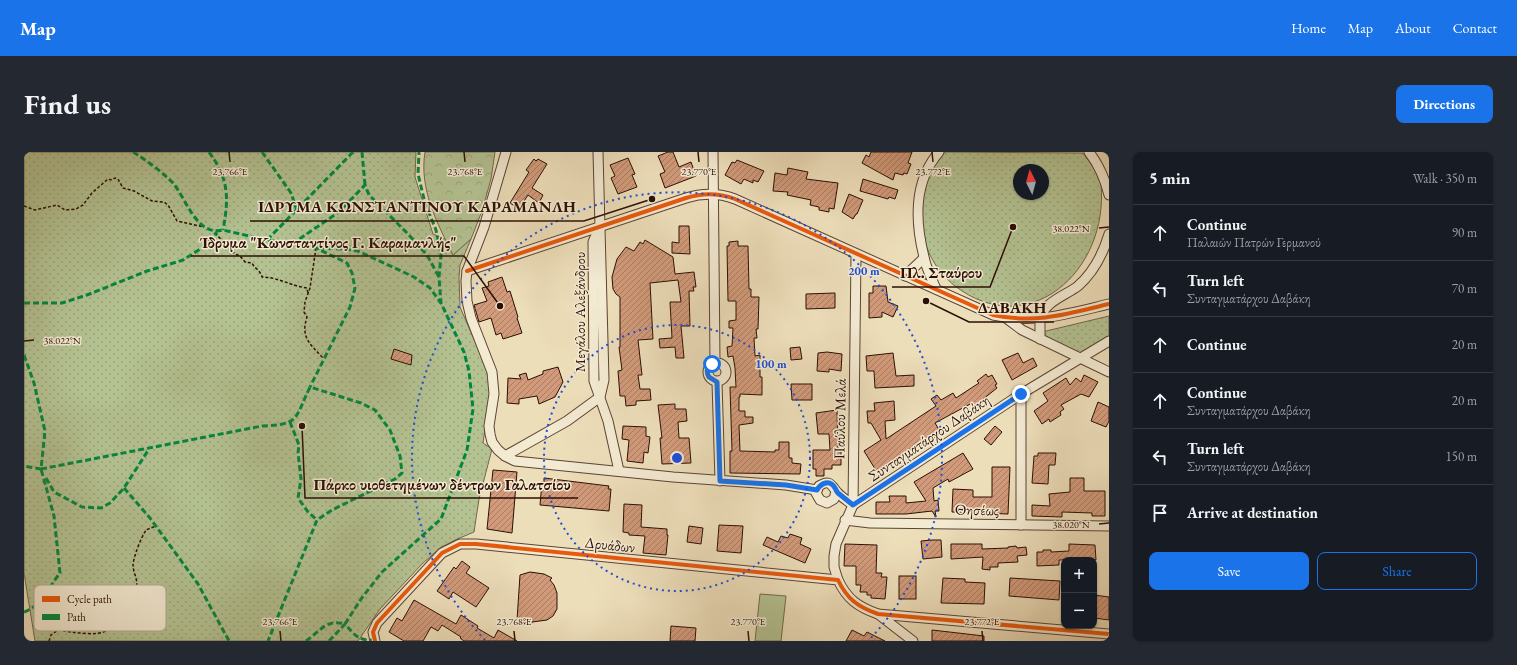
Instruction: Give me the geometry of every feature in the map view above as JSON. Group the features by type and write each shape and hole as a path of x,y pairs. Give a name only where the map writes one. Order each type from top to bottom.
{"street":[{"path":"506,152 484,227 467,271 467,301 492,372 494,394 489,426 492,442 498,450 505,456 515,461 673,478 786,485 817,490"},
{"name":"Μεγάλου Αλεξάνδρου","path":"598,152 604,380 600,397 608,421 618,471"},
{"path":"713,152 715,363"},
{"path":"936,289 924,258 917,209 919,195 928,167 939,152"},
{"path":"1089,152 1101,170 1107,184 1109,195"},
{"path":"467,271 686,198 713,194 734,199 856,255 993,315 1026,320 1040,319 1109,304"},
{"path":"1040,339 1040,319 1048,306 1077,286 1090,273 1106,246 1109,234"},
{"name":"Παύλου Μελά","path":"838,580 834,567 836,544 845,520 853,505 856,255"},
{"path":"905,276 924,258"},
{"path":"1006,318 1022,330 1109,372"},
{"name":"Συνταγματάρχου Δαβάκη","path":"853,505 1021,394 1109,341"},
{"path":"715,363 721,364 726,372 725,378 717,382 711,380 707,374 708,368 715,363"},
{"path":"717,382 720,481"},
{"path":"1021,394 1021,525"},
{"path":"505,456 567,421 600,397"},
{"path":"836,492 834,499 827,503 820,500 816,494 819,486 827,483 835,487 836,492 853,505"},
{"name":"Θησέως","path":"845,520 870,523 1109,526"},
{"name":"Δρυάδων","path":"375,641 373,632 377,623 442,553 460,544 476,544 838,580"},
{"path":"838,580 850,600 863,609 878,614 1109,634"},
{"path":"878,614 913,641"}],"path":[{"path":"24,206 35,210 57,205 65,210 76,208 83,205 108,179 112,180 115,178 118,179 123,188 134,191 152,201 164,202 168,205 178,221 204,227"},
{"path":"215,233 245,262 252,262 254,267 261,273 262,276 307,288 308,293"},
{"path":"316,248 305,302 304,312 307,317 304,326 306,339 324,359"},
{"path":"137,585 134,565 139,544 146,530 156,526"},
{"path":"49,641 51,635 57,631"},
{"path":"65,631 86,634 104,631"}],"green space":[{"path":"24,152 416,152 415,177 433,234 445,239 453,255 471,239 460,265 460,307 489,374 490,394 483,443 492,449 479,499 474,532 440,548 422,564 380,609 358,641 35,641 24,573"},
{"path":"425,152 495,152 491,179 482,211 471,239 453,255 441,231 427,192 424,166"},
{"path":"945,152 1083,153 1100,180 1100,216 1092,245 1078,270 1058,289 1035,302 1010,306 983,301 955,286 937,268 926,245 922,228 921,208 925,187 933,168"},
{"path":"1109,316 1109,337 1081,355 1043,337 1042,332"},
{"path":"760,594 786,596 781,641 755,641"}],"building":[{"path":"668,152 673,152 679,167 691,162 696,176 665,188 660,174 665,172 658,156"},
{"path":"871,152 912,152 908,163 911,164 907,174 904,173 903,175 895,173 893,180 862,163 866,155 869,157"},
{"path":"628,158 635,174 632,175 637,187 618,194 611,178 615,176 610,165"},
{"path":"534,159 536,161 538,159 547,164 532,188 543,195 539,203 528,195 519,209 510,203 529,172 526,170"},
{"path":"737,160 764,171 758,182 753,180 753,183 744,179 741,184 725,175 732,162 735,163"},
{"path":"788,168 808,172 806,179 838,183 834,209 829,208 829,212 819,210 819,207 810,205 811,200 787,195 788,192 773,191 775,173 787,175"},
{"path":"863,179 898,190 895,199 889,197 888,199 860,191"},
{"path":"849,194 863,200 857,214 853,219 842,212"},
{"path":"679,226 689,226 690,254 672,253 672,242 679,243"},
{"path":"645,240 673,257 675,274 694,272 696,287 693,287 694,291 689,291 690,326 681,326 684,358 676,358 675,347 660,348 659,339 672,338 670,302 681,302 678,280 650,283 653,339 638,340 642,375 638,375 640,389 650,389 651,400 636,401 636,405 626,406 625,396 620,396 618,371 622,370 619,347 620,297 613,289 612,277 617,259 626,247 634,251 640,242 643,244"},
{"path":"738,241 738,246 748,246 749,289 751,289 751,297 759,297 758,329 756,329 757,338 754,338 755,356 760,355 760,377 762,377 762,395 740,394 739,397 739,411 745,411 745,417 753,417 753,423 739,425 740,451 775,452 775,450 779,450 779,442 789,442 789,458 792,458 792,463 801,464 800,474 730,473 730,451 732,451 730,387 736,387 733,356 728,357 727,347 732,346 733,328 729,328 729,321 736,320 736,301 728,301 727,246 729,246 729,242"},
{"path":"502,277 507,292 510,291 522,333 503,339 501,333 496,335 491,318 479,322 474,305 487,301 482,288 489,286 488,282"},
{"path":"873,286 886,286 888,302 898,306 893,317 882,312 882,317 869,318 869,293 873,293"},
{"path":"835,293 835,308 806,309 806,294"},
{"path":"800,347 802,359 791,360 790,348"},
{"path":"394,349 412,355 411,365 391,359"},
{"path":"827,352 842,354 841,371 829,369 829,372 817,371 818,353"},
{"path":"893,353 896,376 914,375 914,386 875,388 874,371 867,371 866,356"},
{"path":"1018,353 1023,363 1033,358 1037,366 1012,380 1002,360"},
{"path":"558,367 563,382 555,397 539,404 537,396 519,399 519,404 507,403 508,378 521,379 519,375 526,373 528,380 543,374 543,371"},
{"path":"986,374 988,377 992,375 997,384 995,385 997,388 982,400 984,402 976,408 972,403 935,423 941,433 915,450 913,448 877,472 864,451 881,440 871,423 868,423 867,411 875,411 874,403 894,401 895,420 885,421 886,439 936,406 931,399 937,395 941,400 953,393 956,398 979,383 977,381"},
{"path":"1084,375 1098,382 1089,397 1081,394 1061,405 1064,409 1060,412 1061,415 1050,422 1049,419 1042,424 1034,411 1048,401 1043,393 1066,378 1070,385 1076,378 1081,382"},
{"path":"791,384 812,384 812,400 792,400"},
{"path":"1098,402 1109,407 1109,421 1106,427 1091,421"},
{"path":"675,404 675,409 686,409 687,421 678,422 679,438 689,438 691,463 662,464 660,438 662,438 658,405"},
{"path":"837,410 838,450 841,450 841,465 832,465 832,469 824,469 824,476 816,476 816,469 813,469 813,450 830,450 829,434 818,434 816,413"},
{"path":"623,426 646,427 646,436 650,437 648,453 644,452 643,463 627,461 629,440 622,439"},
{"path":"995,426 1002,432 991,445 984,439"},
{"path":"963,453 973,469 949,482 948,479 933,488 934,501 938,500 939,511 935,511 936,517 932,511 906,514 876,514 876,502 890,502 889,496 906,496 906,503 926,501 914,482"},
{"path":"1038,453 1056,453 1055,465 1049,465 1048,484 1032,483 1034,456 1038,456"},
{"path":"992,467 1010,467 1008,514 952,512 953,489 973,490 973,497 992,497"},
{"path":"493,470 517,472 512,533 487,529"},
{"path":"544,478 609,486 608,489 611,489 609,511 540,505 542,482 544,482"},
{"path":"1070,478 1084,478 1084,491 1105,491 1105,516 1092,516 1092,513 1062,512 1062,517 1032,516 1032,505 1050,506 1049,494 1070,492"},
{"path":"624,504 642,505 641,527 667,529 668,535 666,555 643,553 645,536 629,535 629,533 623,532"},
{"path":"719,525 743,526 741,553 717,551"},
{"path":"689,526 703,528 701,544 687,542"},
{"path":"790,534 802,538 800,544 811,549 805,563 763,545 767,537 778,542 781,536 788,538"},
{"path":"941,540 942,557 923,559 921,541"},
{"path":"845,544 877,545 876,573 882,573 881,577 887,577 885,599 871,598 871,595 867,595 867,592 860,592 861,585 856,585 856,566 844,566"},
{"path":"951,544 982,544 982,549 1008,548 1016,546 1017,548 1026,547 1027,555 1017,556 1018,562 998,563 998,567 990,567 990,570 982,569 983,557 951,559"},
{"path":"1069,544 1095,545 1096,557 1061,557 1061,560 1059,560 1059,565 1037,566 1037,552 1043,552 1043,550 1051,550 1051,552 1069,551"},
{"path":"462,561 470,567 466,573 489,588 476,607 453,592 449,599 437,591 454,567 456,569"},
{"path":"530,572 544,574 552,578 550,580 557,593 557,609 553,616 547,620 532,622 532,624 524,624 523,620 517,620 520,575"},
{"path":"899,576 916,576 916,599 899,599"},
{"path":"943,578 965,579 965,582 985,583 984,604 941,603"},
{"path":"1010,578 1060,581 1059,600 1009,596"},
{"path":"1097,595 1109,597 1109,620 1097,618"},
{"path":"414,600 456,624 461,615 478,626 477,628 494,638 498,630 517,641 464,641 460,638 461,637 442,625 438,631 431,627 423,641 404,641 389,632 397,618 402,621"},
{"path":"671,626 696,628 695,641 670,641"},
{"path":"852,630 864,636 867,632 885,641 846,641"},
{"path":"932,630 984,636 984,641 932,641"}],"marked path":[{"path":"133,152 172,182 193,214 206,228 214,231 223,230 267,240 316,248 347,263 352,273 355,288 350,307 310,387"},
{"path":"209,152 216,162 224,180 226,189 226,208 223,230"},
{"path":"262,152 291,193 297,211"},
{"path":"267,240 353,152"},
{"path":"362,152 365,185"},
{"path":"306,641 328,625 333,623 345,624 361,599 382,572 441,519 467,450 473,409 469,371 464,352 441,303 439,277 441,255 436,230 425,203 418,174 419,152"},
{"path":"292,244 339,212 365,185 369,195 427,255 439,277"},
{"path":"24,303 62,303 87,295 147,271 183,260 202,248 217,232"},
{"path":"318,248 358,251 414,277 430,288 441,303"},
{"path":"24,355 34,383 45,431 41,469 24,466"},
{"path":"41,469 262,426 283,424 295,418 310,387 361,403 375,410 390,430 400,456 402,473 395,479 332,510 317,520 268,641"},
{"path":"290,422 299,445 298,453 301,479 298,498 308,512 317,520"},
{"path":"46,478 54,492 82,507 101,508 110,503 124,488 149,449"},
{"path":"41,469 54,516 60,573 52,585"},
{"path":"124,488 150,518 198,584 229,641"},
{"path":"24,612 34,607"},
{"path":"329,641 345,624 360,638 374,640"}],"cycle path":[{"path":"467,271 686,198 710,194 735,199 993,315 1009,318 1051,317 1109,304"},
{"path":"375,641 373,632 377,623 442,553 460,544 476,544 838,580 841,587 854,602 878,614 1109,634"}],"place":[{"name":"ΙΔΡΥΜΑ ΚΩΝΣΤΑΝΤΙΝΟΥ ΚΑΡΑΜΑΝΛΗ","path":"652,199"},
{"name":"Πλ. Σταύρου","path":"1013,227"},
{"name":"ΔΑΒΑΚΗ","path":"926,301"},
{"name":"Ίδρυμα \"Κωνσταντίνος Γ. Καραμανλής\"","path":"500,306"},
{"name":"Πάρκο υιοθετημένων δέντρων Γαλατσίου","path":"302,426"}],"route":[{"path":"712,364 708,368 707,374 711,380 717,382 720,481 786,485 817,490 823,483 827,483 835,487 836,492 853,505 1021,394"}]}
